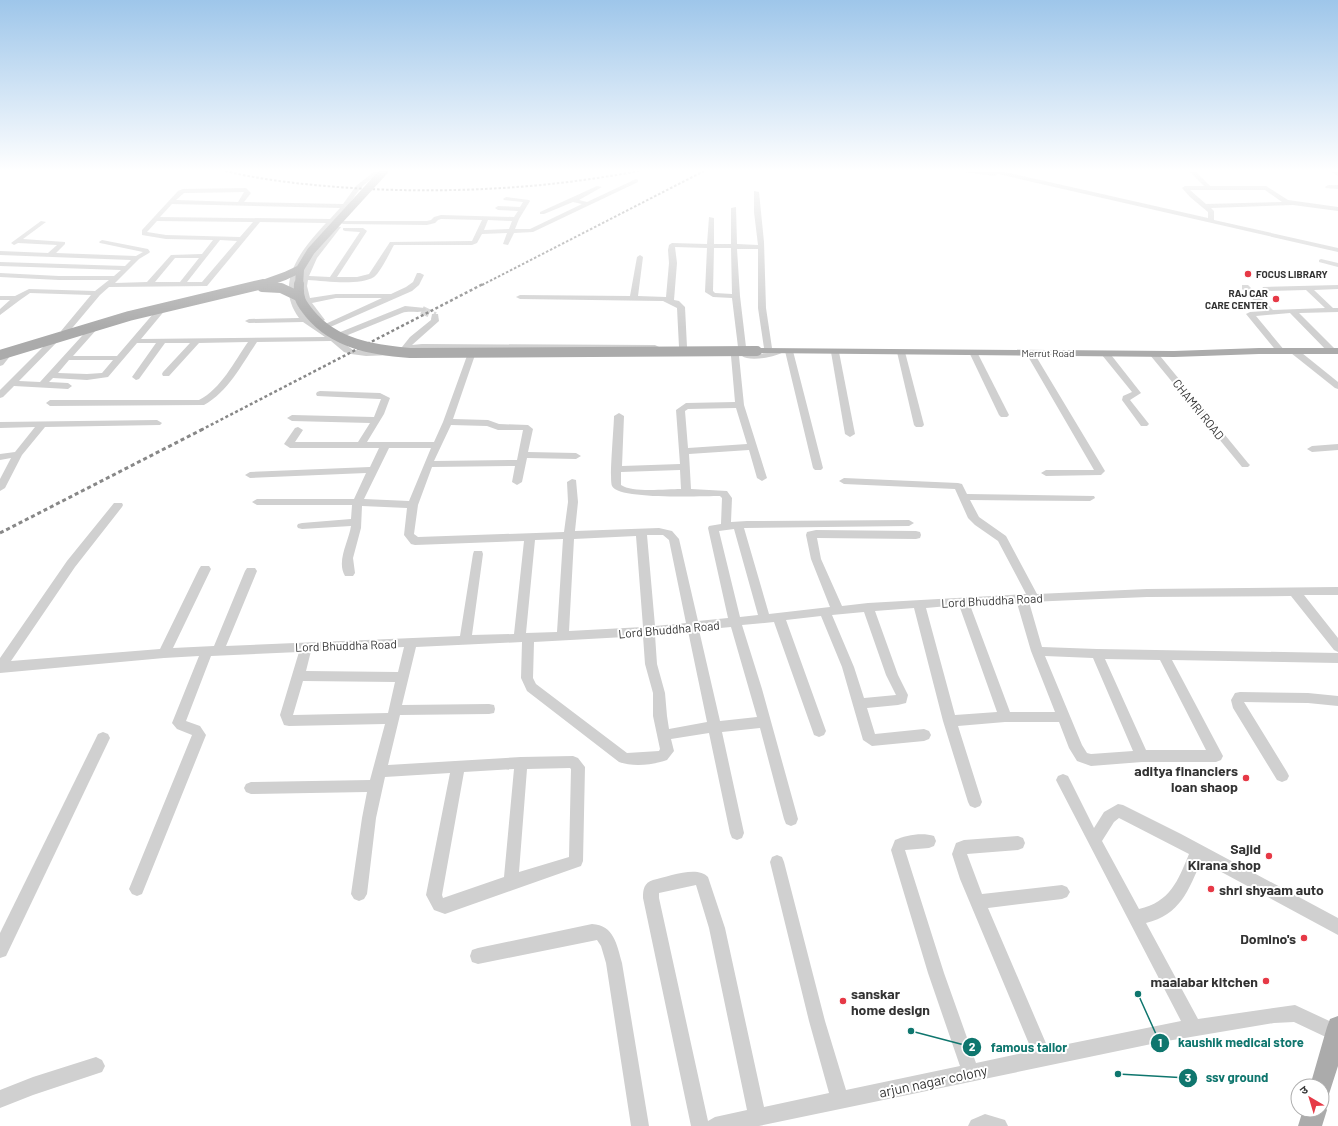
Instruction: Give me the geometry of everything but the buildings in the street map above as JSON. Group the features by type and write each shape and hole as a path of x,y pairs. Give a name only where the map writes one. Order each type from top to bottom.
{"main road":[{"path":"250,288 277,287 298,296 311,251 337,223"},
{"path":"2,353 114,319 272,282 304,277"},
{"name":"Merrut Road","path":"298,296 302,305 319,326 339,338 364,347 385,351 418,353 785,351 1153,354 1335,351"},
{"path":"1323,1078 1337,1030"}],"street":[{"path":"0,253 42,223"},
{"path":"151,223 144,231 144,234 166,237 242,239"},
{"path":"107,285 206,283 256,223"},
{"path":"330,223 301,259 294,272 292,296 295,306 304,320 314,329 353,352 352,351 373,354 388,353 422,346 742,347 768,348 785,351"},
{"path":"329,337 325,326 304,293 304,277 312,261 342,223"},
{"path":"389,223 430,223"},
{"path":"2,353 65,331 156,307 293,282 304,277 363,278 372,275 393,242 475,242 484,223"},
{"path":"506,244 515,223"},
{"path":"480,232 532,231 550,223"},
{"path":"711,223 711,237 709,245 709,292 713,295 736,296"},
{"path":"734,223 736,296 742,347"},
{"path":"758,223 761,247 762,308 768,348"},
{"path":"1222,223 1338,248"},
{"path":"1227,223 1338,248"},
{"path":"333,278 364,232 358,230 336,229"},
{"path":"182,284 218,238"},
{"path":"16,241 63,243 49,255"},
{"path":"65,331 97,293 117,278 137,258 147,251 102,242"},
{"path":"670,300 673,263 672,246 675,244 761,247"},
{"path":"0,253 137,258"},
{"path":"149,285 173,256 203,256"},
{"path":"634,298 640,256"},
{"path":"1321,261 1338,265"},
{"path":"0,264 127,268"},
{"path":"325,326 395,296 413,286 419,279 420,274"},
{"path":"0,275 59,278 117,278"},
{"path":"2,353 162,309 246,290 293,282"},
{"path":"1245,287 1271,312"},
{"path":"1266,289 1338,287"},
{"path":"1307,288 1335,310"},
{"path":"0,313 17,298 29,291 97,293"},
{"path":"308,301 336,296 395,296"},
{"path":"520,297 634,298 670,300 681,307 683,347"},
{"path":"0,298 17,298"},
{"path":"135,341 254,340 329,337 408,308 422,310"},
{"path":"51,375 103,376 109,372 162,309"},
{"path":"1281,351 1250,314 1254,312 1335,310"},
{"path":"1292,311 1335,351"},
{"path":"405,349 413,339 436,321 435,316"},
{"path":"249,321 304,320"},
{"path":"43,384 94,328"},
{"path":"0,395 56,339"},
{"path":"166,374 197,340"},
{"path":"50,403 201,404 213,395 254,340"},
{"path":"136,377 162,341"},
{"path":"388,353 407,355 735,356 769,355 785,351"},
{"path":"785,351 818,468"},
{"path":"1294,351 1338,386"},
{"path":"835,352 850,434"},
{"path":"901,352 919,425"},
{"path":"973,352 1004,415"},
{"path":"0,363 2,353"},
{"path":"1030,353 1100,471 1098,473 1046,474"},
{"path":"1105,353 1137,393 1126,398 1126,400 1144,424"},
{"name":"CHAMRI ROAD","path":"1153,354 1245,465"},
{"path":"472,355 448,422 428,464 413,504 409,535 414,541 641,532 666,532 672,534 736,833"},
{"path":"735,356 740,404 762,478"},
{"path":"67,358 120,358"},
{"path":"12,383 68,386"},
{"path":"320,394 384,397 387,401 361,445"},
{"path":"686,492 680,410 683,408 740,404"},
{"path":"619,416 616,469 616,485 618,488 622,490 723,493 727,498 726,526"},
{"path":"292,418 376,420"},
{"path":"448,422 488,423 498,427 527,428 528,430 517,482"},
{"path":"1,426 157,423"},
{"path":"0,488 18,454 43,424"},
{"path":"298,430 289,444 290,445 438,445"},
{"path":"349,573 348,558 356,522 358,502 385,446"},
{"path":"1312,449 1338,446"},
{"path":"684,451 753,447"},
{"path":"0,457 18,454"},
{"path":"428,464 576,456"},
{"path":"616,469 684,467"},
{"path":"250,475 373,470"},
{"path":"844,481 958,486 971,515 977,522 998,534 1002,539 1028,599 1037,651 1076,748 1082,757 1091,760 1107,760 1142,756 1216,756 1164,656"},
{"path":"563,636 572,482"},
{"path":"963,497 1090,498"},
{"path":"257,502 358,502 413,504"},
{"path":"0,667 62,574 118,505"},
{"path":"302,526 356,522"},
{"path":"791,820 735,622 713,529 738,525 909,523"},
{"path":"810,524 816,534"},
{"path":"738,525 766,619"},
{"path":"530,537 524,638 527,678 531,687 612,750 624,758 630,759 662,756 667,751 659,706 659,693 651,664 641,532"},
{"path":"838,611 816,558 811,536 816,534 916,535"},
{"path":"465,640 478,554"},
{"path":"164,653 204,569"},
{"path":"137,889 199,735 198,730 182,726 179,723 251,571"},
{"path":"1294,591 1338,647"},
{"name":"Lord Bhuddha Road","path":"0,667 164,653 307,646 411,644 649,631 779,618 868,607 963,601 1147,593 1338,591"},
{"path":"963,601 1004,718"},
{"path":"919,604 950,721 975,802"},
{"path":"860,704 898,700 902,695 892,675 868,607"},
{"path":"825,612 848,667 860,704 866,730 872,740 924,735"},
{"path":"779,618 819,731"},
{"path":"359,894 364,874 367,827 375,786 411,644"},
{"path":"307,646 286,715 289,721 489,709"},
{"path":"1037,651 1164,656 1338,658"},
{"path":"1097,654 1142,756"},
{"path":"299,676 402,677"},
{"path":"1282,776 1237,700 1240,697 1308,698 1338,701"},
{"path":"950,721 1004,718 1064,718"},
{"path":"664,735 714,727 764,722"},
{"path":"0,950 103,738"},
{"path":"380,771 458,768 521,763 573,762 578,767 576,861 444,906 439,905 434,895 458,768"},
{"path":"511,882 521,763"},
{"path":"1063,780 1193,1027"},
{"path":"251,788 375,786"},
{"path":"1094,841 1108,817 1118,810 1129,814 1198,850 1338,927"},
{"path":"929,841 904,843 900,845 898,850 936,973 971,1073"},
{"path":"1018,843 960,848 959,854 1044,1058"},
{"path":"1135,918 1159,911 1172,901 1185,882 1198,850"},
{"path":"777,862 817,1021 840,1100"},
{"path":"700,1126 650,898 653,887 695,878 700,879 703,882 717,928 757,1116"},
{"path":"978,902 1062,892"},
{"path":"478,956 592,932 598,931 603,933 607,938 614,964 640,1126"},
{"name":"arjun nagar colony","path":"715,1126 733,1125 757,1116 1193,1027 1290,1013 1302,1016 1337,1030"},
{"path":"0,1099 33,1086 96,1066"},
{"path":"977,1126 985,1123 999,1126"}],"tunnel":[{"path":"422,310 435,316"}],"railway":[{"path":"482,285 604,223"},
{"path":"201,430 483,284"},
{"path":"0,533 203,429"}],"place":[{"name":"FOCUS LIBRARY","path":"1248,274"},
{"name":"RAJ CAR CARE CENTER","path":"1276,299"},
{"name":"aditya financiers loan shaop","path":"1246,778"},
{"name":"Sajid Kirana shop","path":"1269,856"},
{"name":"shri shyaam auto","path":"1211,889"},
{"name":"Domino's","path":"1304,938"},
{"name":"maalabar kitchen","path":"1266,981"},
{"name":"kaushik medical store","path":"1138,994"},
{"name":"sanskar home design","path":"843,1001"},
{"name":"famous tailor","path":"911,1031"},
{"name":"ssv ground","path":"1118,1074"}]}
